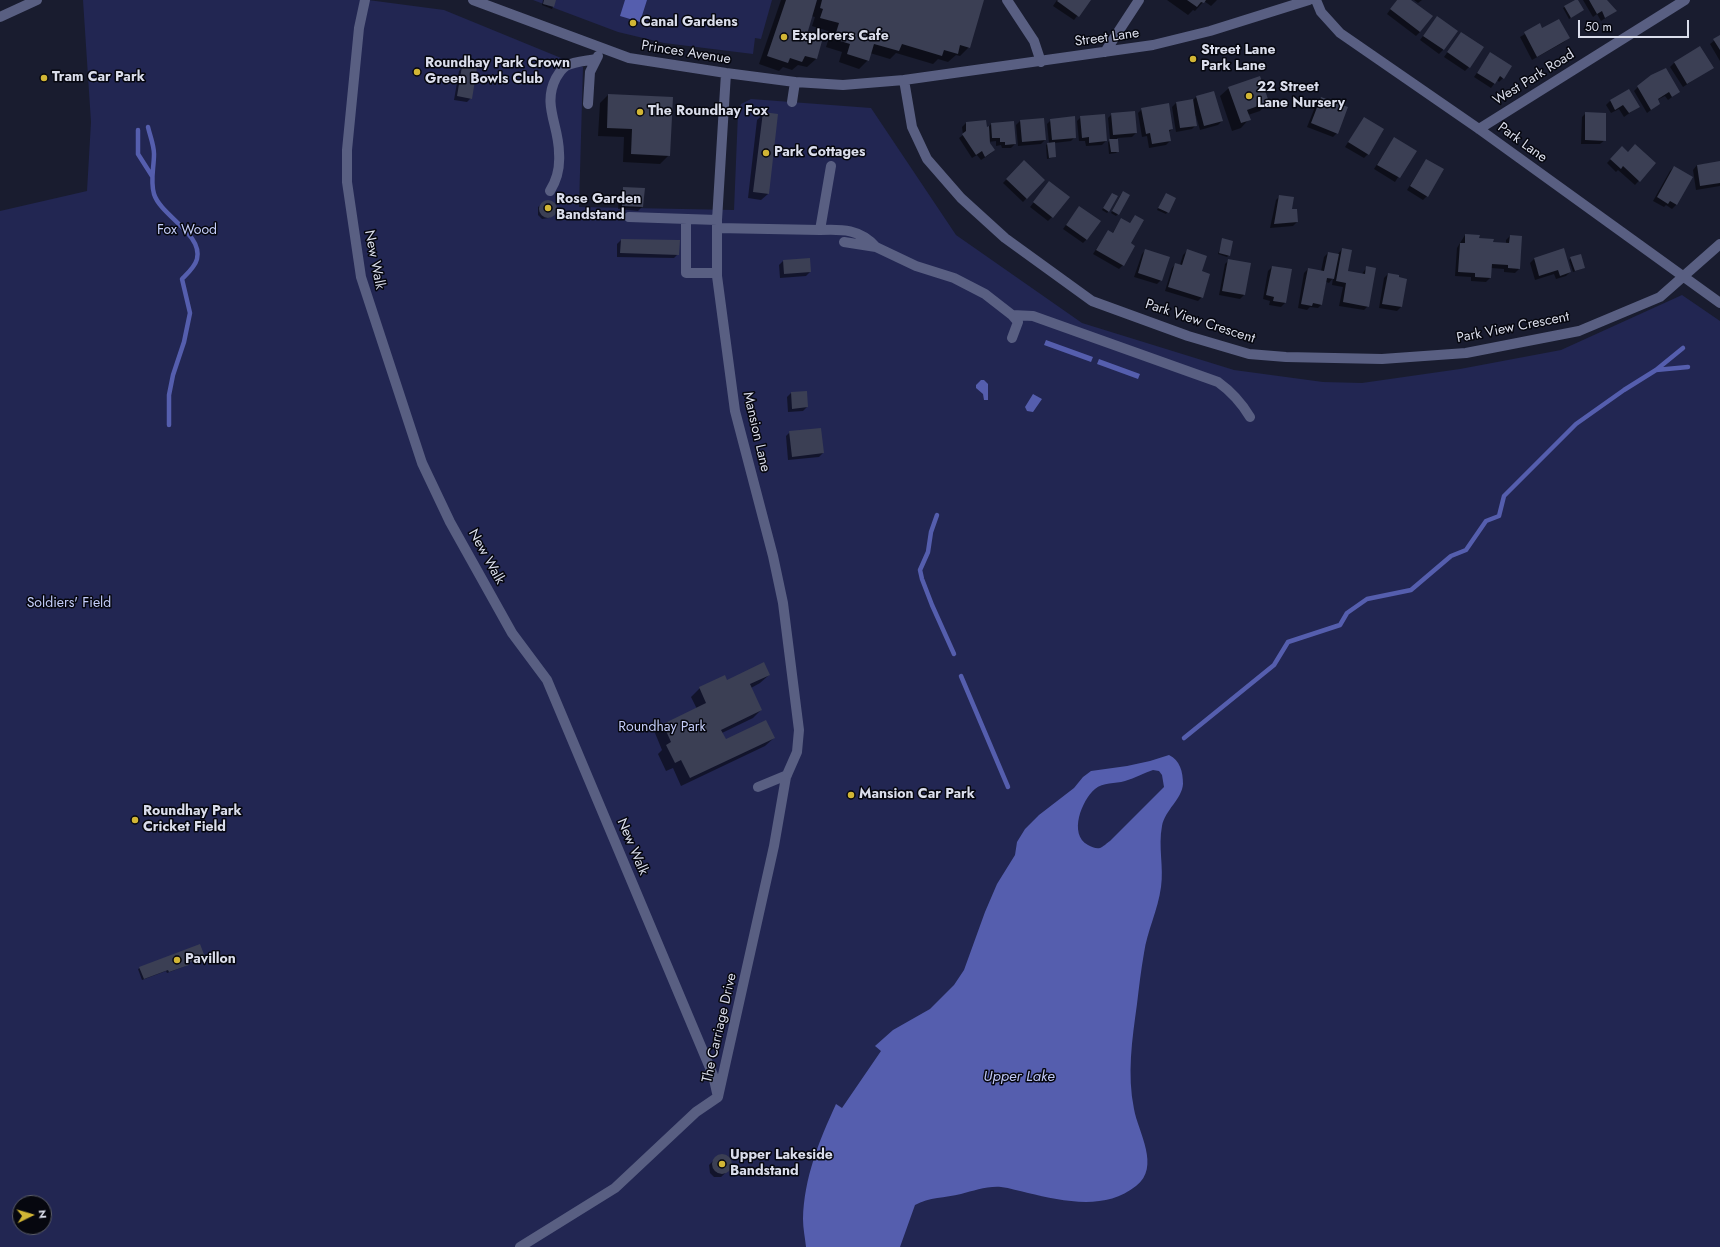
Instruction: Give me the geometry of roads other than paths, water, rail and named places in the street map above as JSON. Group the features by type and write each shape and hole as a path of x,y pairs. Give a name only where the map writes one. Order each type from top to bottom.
{"street":[{"path":"0,17 37,0"},
{"name":"New Walk","path":"364,0 359,28 350,113 347,150 347,182 361,277 382,346 422,463 450,522 512,633 547,680 713,1075 718,1097"},
{"name":"Princes Avenue","path":"473,0 629,58 795,82 843,85 904,80"},
{"path":"1007,0 1034,40 1041,62"},
{"path":"1104,52 1139,0"},
{"name":"Street Lane","path":"904,80 1041,62 1153,45 1210,30 1309,0"},
{"name":"Park Lane","path":"1316,0 1321,12 1340,33 1480,129 1720,303"},
{"name":"West Park Road","path":"1480,129 1685,0"},
{"path":"588,104 590,72 602,48"},
{"path":"550,191 556,181 559,153 557,135 549,102 552,85 558,74 565,67 573,63 596,59"},
{"name":"Mansion Lane","path":"726,73 717,224 717,273 735,411 773,556 783,603 799,730 797,752 786,775 784,790"},
{"name":"Park View Crescent","path":"904,80 912,127 927,159 961,198 1005,238 1092,301 1188,336 1249,354 1286,357 1382,359 1466,353 1578,330 1660,297 1720,244"},
{"path":"792,102 795,82"},
{"path":"820,230 831,166"},
{"path":"629,217 686,219 717,224 820,230 845,229 862,235 876,247 916,266 954,278 985,294 1012,314 1018,322 1012,338"},
{"path":"686,219 686,273 717,273"},
{"path":"844,242 876,247"},
{"path":"1012,314 1033,316 1218,382 1231,392 1242,404 1250,417"},
{"path":"758,787 786,775"},
{"name":"The Carriage Drive","path":"520,1247 615,1188 696,1112 718,1097 774,846 784,790"}],"water":[{"path":"625,0 647,0 640,22 620,16"},
{"path":"1046,340 1093,357 1091,362 1044,345"},
{"path":"1099,359 1140,374 1138,379 1097,364"},
{"path":"981,380 984,380 988,384 988,400 984,400 983,394 976,388 976,385"},
{"path":"1033,394 1042,399 1033,412 1027,411 1025,407"},
{"name":"Upper Lake","path":"1169,755 1173,757 1180,767 1183,784 1180,795 1166,815 1162,826 1161,887 1158,904 1145,945 1132,1044 1132,1096 1136,1118 1146,1149 1147,1159 1147,1169 1143,1178 1136,1186 1124,1194 1111,1199 1097,1201 1084,1202 1055,1199 1004,1187 985,1188 931,1199 915,1205 900,1247 806,1247 803,1219 809,1174 818,1146 836,1104 842,1108 881,1051 875,1046 893,1030 930,1009 954,985 964,970 997,884 1015,855 1017,842 1025,829 1039,815 1074,788 1083,777 1091,771 1150,761","holes":["1153,770 1159,771 1162,775 1164,787 1110,841 1097,848 1088,845 1082,840 1079,833 1079,817 1086,801 1095,789 1105,784 1129,780"]}],"waterway":[{"path":"148,127 154,151 152,179 154,194 158,202 188,233 194,241 197,250 195,265 182,279 190,313 184,342 173,375 169,395 169,425"},
{"path":"138,130 138,154 152,176"},
{"path":"1184,738 1274,665 1288,642 1340,625 1347,613 1367,599 1411,590 1451,556 1466,550 1486,521 1499,516 1504,496 1576,424 1624,390 1656,370 1683,348"},
{"path":"1656,370 1688,367"},
{"path":"937,515 931,532 928,552 920,570 932,605 954,654"},
{"path":"961,676 1008,787"}],"place":[{"name":"Canal Gardens","path":"633,23"},
{"name":"Explorers Cafe","path":"784,37"},
{"name":"Street Lane Park Lane","path":"1193,59"},
{"name":"Roundhay Park Crown Green Bowls Club","path":"417,72"},
{"name":"Tram Car Park","path":"44,78"},
{"name":"22 Street Lane Nursery","path":"1249,96"},
{"name":"The Roundhay Fox","path":"640,112"},
{"name":"Park Cottages","path":"766,153"},
{"name":"Rose Garden Bandstand","path":"548,208"},
{"name":"Mansion Car Park","path":"851,795"},
{"name":"Roundhay Park Cricket Field","path":"135,820"},
{"name":"Pavillon","path":"177,960"},
{"name":"Upper Lakeside Bandstand","path":"722,1164"}],"park label":[{"name":"Fox Wood","path":"187,231"},
{"name":"Soldiers' Field","path":"69,604"},
{"name":"Roundhay Park","path":"662,728"}]}
